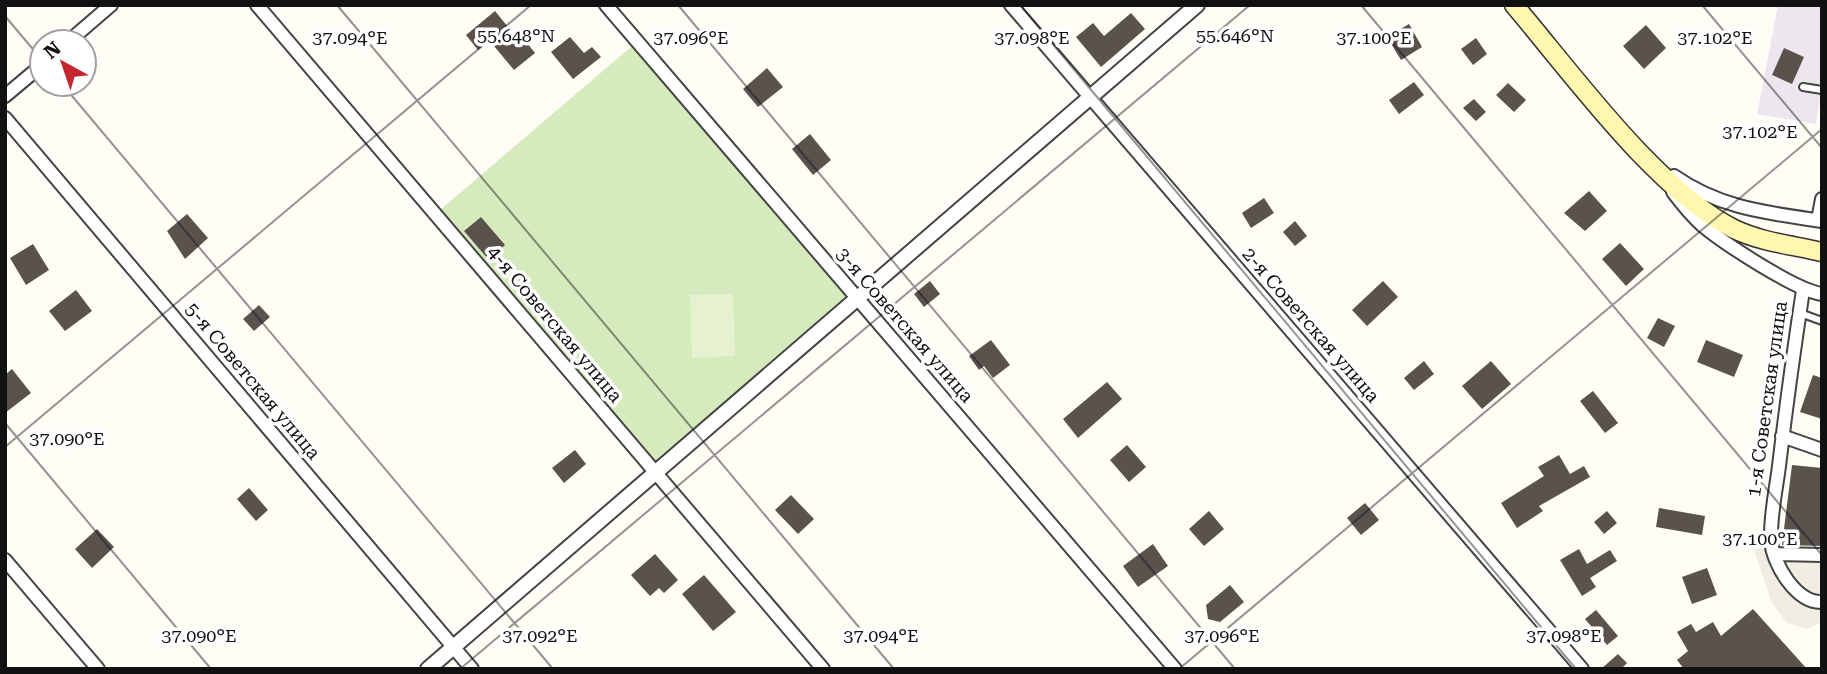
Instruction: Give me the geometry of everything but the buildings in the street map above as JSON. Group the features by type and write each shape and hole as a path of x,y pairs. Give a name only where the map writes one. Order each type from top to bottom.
{"main road":[{"path":"1514,5 1646,159 1687,197 1724,223 1758,238 1822,252"}],"street":[{"path":"84,28 111,5"},
{"name":"4-я Советская улица","path":"257,5 823,669"},
{"name":"3-я Советская улица","path":"606,5 1175,669"},
{"name":"2-я Советская улица","path":"1011,5 1581,669"},
{"path":"428,669 1197,5"},
{"path":"5,96 28,77"},
{"name":"5-я Советская улица","path":"5,118 472,669"},
{"path":"1646,159 1709,199 1756,212 1820,220 1822,199"},
{"path":"1646,159 1702,225 1803,290 1822,294"},
{"path":"1803,290 1822,283"},
{"name":"1-я Советская улица","path":"1774,554 1772,524 1803,290"},
{"path":"1782,436 1822,450"},
{"path":"1774,554 1822,555"},
{"path":"1774,554 1797,592 1813,602 1822,602"},
{"path":"5,559 98,669"}],"lane":[{"path":"1803,87 1822,90"},
{"path":"1800,313 1822,321"}],"shaded area":[{"path":"1778,5 1822,5 1822,84 1816,124 1757,114"},
{"path":"1752,544 1822,551 1822,622 1808,629 1787,623 1772,603"}],"green space":[{"path":"632,46 847,297 655,461 440,210"},
{"path":"733,294 735,356 692,358 690,295"}]}
